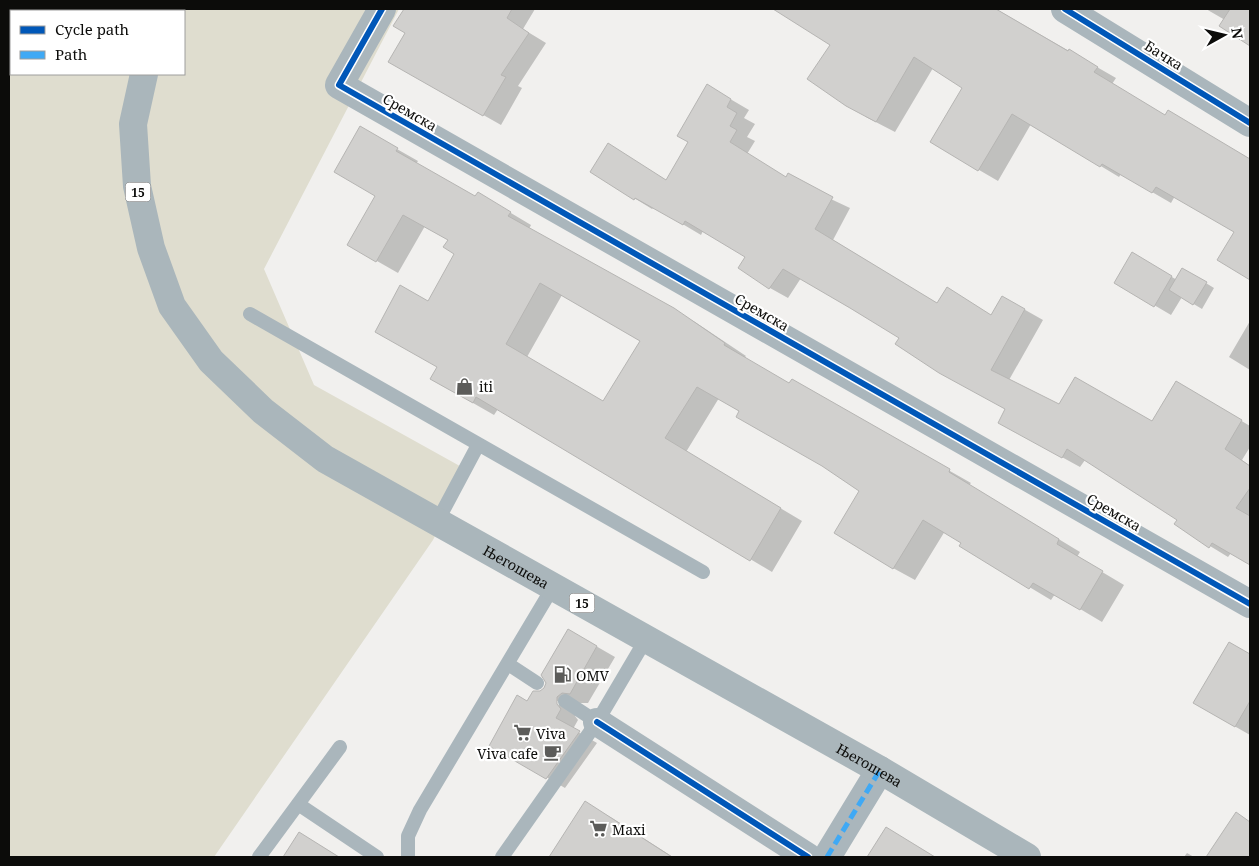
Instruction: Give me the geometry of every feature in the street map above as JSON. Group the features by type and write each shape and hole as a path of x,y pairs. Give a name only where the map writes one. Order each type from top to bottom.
{"main road":[{"name":"Његошева","path":"144,75 133,124 137,186 151,248 172,306 211,361 263,411 325,460 880,770 1027,857"}],"street":[{"name":"Сремска","path":"382,9 338,85 1250,604"},
{"name":"Бачка","path":"1065,9 1250,123"},
{"path":"597,722 808,857"},
{"path":"827,857 880,770"}],"lane":[{"path":"250,314 703,572"},
{"path":"437,522 478,445"},
{"path":"408,857 408,836 420,810 554,587"},
{"path":"502,857 597,722 646,639"},
{"path":"508,664 537,683"},
{"path":"565,701 597,722"},
{"path":"259,857 340,747"},
{"path":"298,804 377,857"}],"shaded area":[{"path":"9,9 399,9 264,269 314,385 467,470 433,540 214,857 9,857"}],"building":[{"path":"404,9 512,9 507,18 529,33 501,75 506,77 483,116 388,62 405,33 393,26"},
{"path":"773,9 996,9 1068,51 1069,49 1098,67 1094,72 1165,115 1168,110 1250,159 1250,280 1217,260 1234,232 1156,187 1152,193 1102,164 1100,167 1012,114 978,171 930,142 962,88 914,57 876,122 846,106 807,79 830,45"},
{"path":"1230,9 1250,9 1250,46 1219,26"},
{"path":"707,84 731,99 727,107 737,113 730,126 737,130 730,142 786,177 788,173 833,197 815,229 937,303 947,287 991,315 1002,296 1025,309 991,370 1059,404 1075,377 1152,421 1176,381 1242,420 1225,449 1250,466 1250,488 1236,508 1250,516 1250,565 1212,543 1209,548 1174,524 1177,520 1067,449 1062,458 998,423 1005,409 939,373 895,344 899,338 850,308 783,269 769,289 738,268 745,257 685,221 683,225 635,198 634,200 590,172 608,143 666,180 688,142 677,136"},
{"path":"360,126 398,148 396,151 475,196 478,192 511,212 508,216 674,308 725,343 724,345 789,383 792,379 950,469 949,472 1059,539 1057,544 1103,571 1080,610 1033,583 1029,589 959,546 961,543 923,520 893,569 834,533 859,491 822,466 736,417 739,411 697,387 665,438 781,508 750,561 476,397 473,403 430,379 437,367 375,332 400,285 428,301 454,254 443,247 448,240 403,215 376,262 347,245 375,196 334,172","holes":["540,283 640,341 603,401 506,344"]},
{"path":"1132,252 1172,276 1154,307 1114,283"},
{"path":"1182,268 1207,282 1193,305 1169,290"},
{"path":"568,629 597,646 570,694 562,693 557,697 557,704 561,709 556,718 580,731 546,779 489,746 517,695 527,701 533,691 540,691 544,688 546,683 541,675"},
{"path":"1229,642 1250,654 1250,701 1235,727 1193,703"},
{"name":"Maxi","path":"585,801 672,857 549,857"},
{"path":"1236,812 1250,822 1250,857 1206,857"},
{"path":"886,827 935,857 867,857"},
{"path":"299,832 339,857 283,857"}],"marked path":[{"path":"827,857 880,770"}],"cycle path":[{"path":"382,9 339,85 1250,604"},
{"path":"1065,9 1250,123"},
{"path":"597,722 808,857"}],"place":[{"name":"iti","path":"465,386"},
{"name":"OMV","path":"562,675"},
{"name":"Viva","path":"522,733"},
{"name":"Viva cafe","path":"552,753"},
{"name":"Maxi","path":"598,829"}]}
